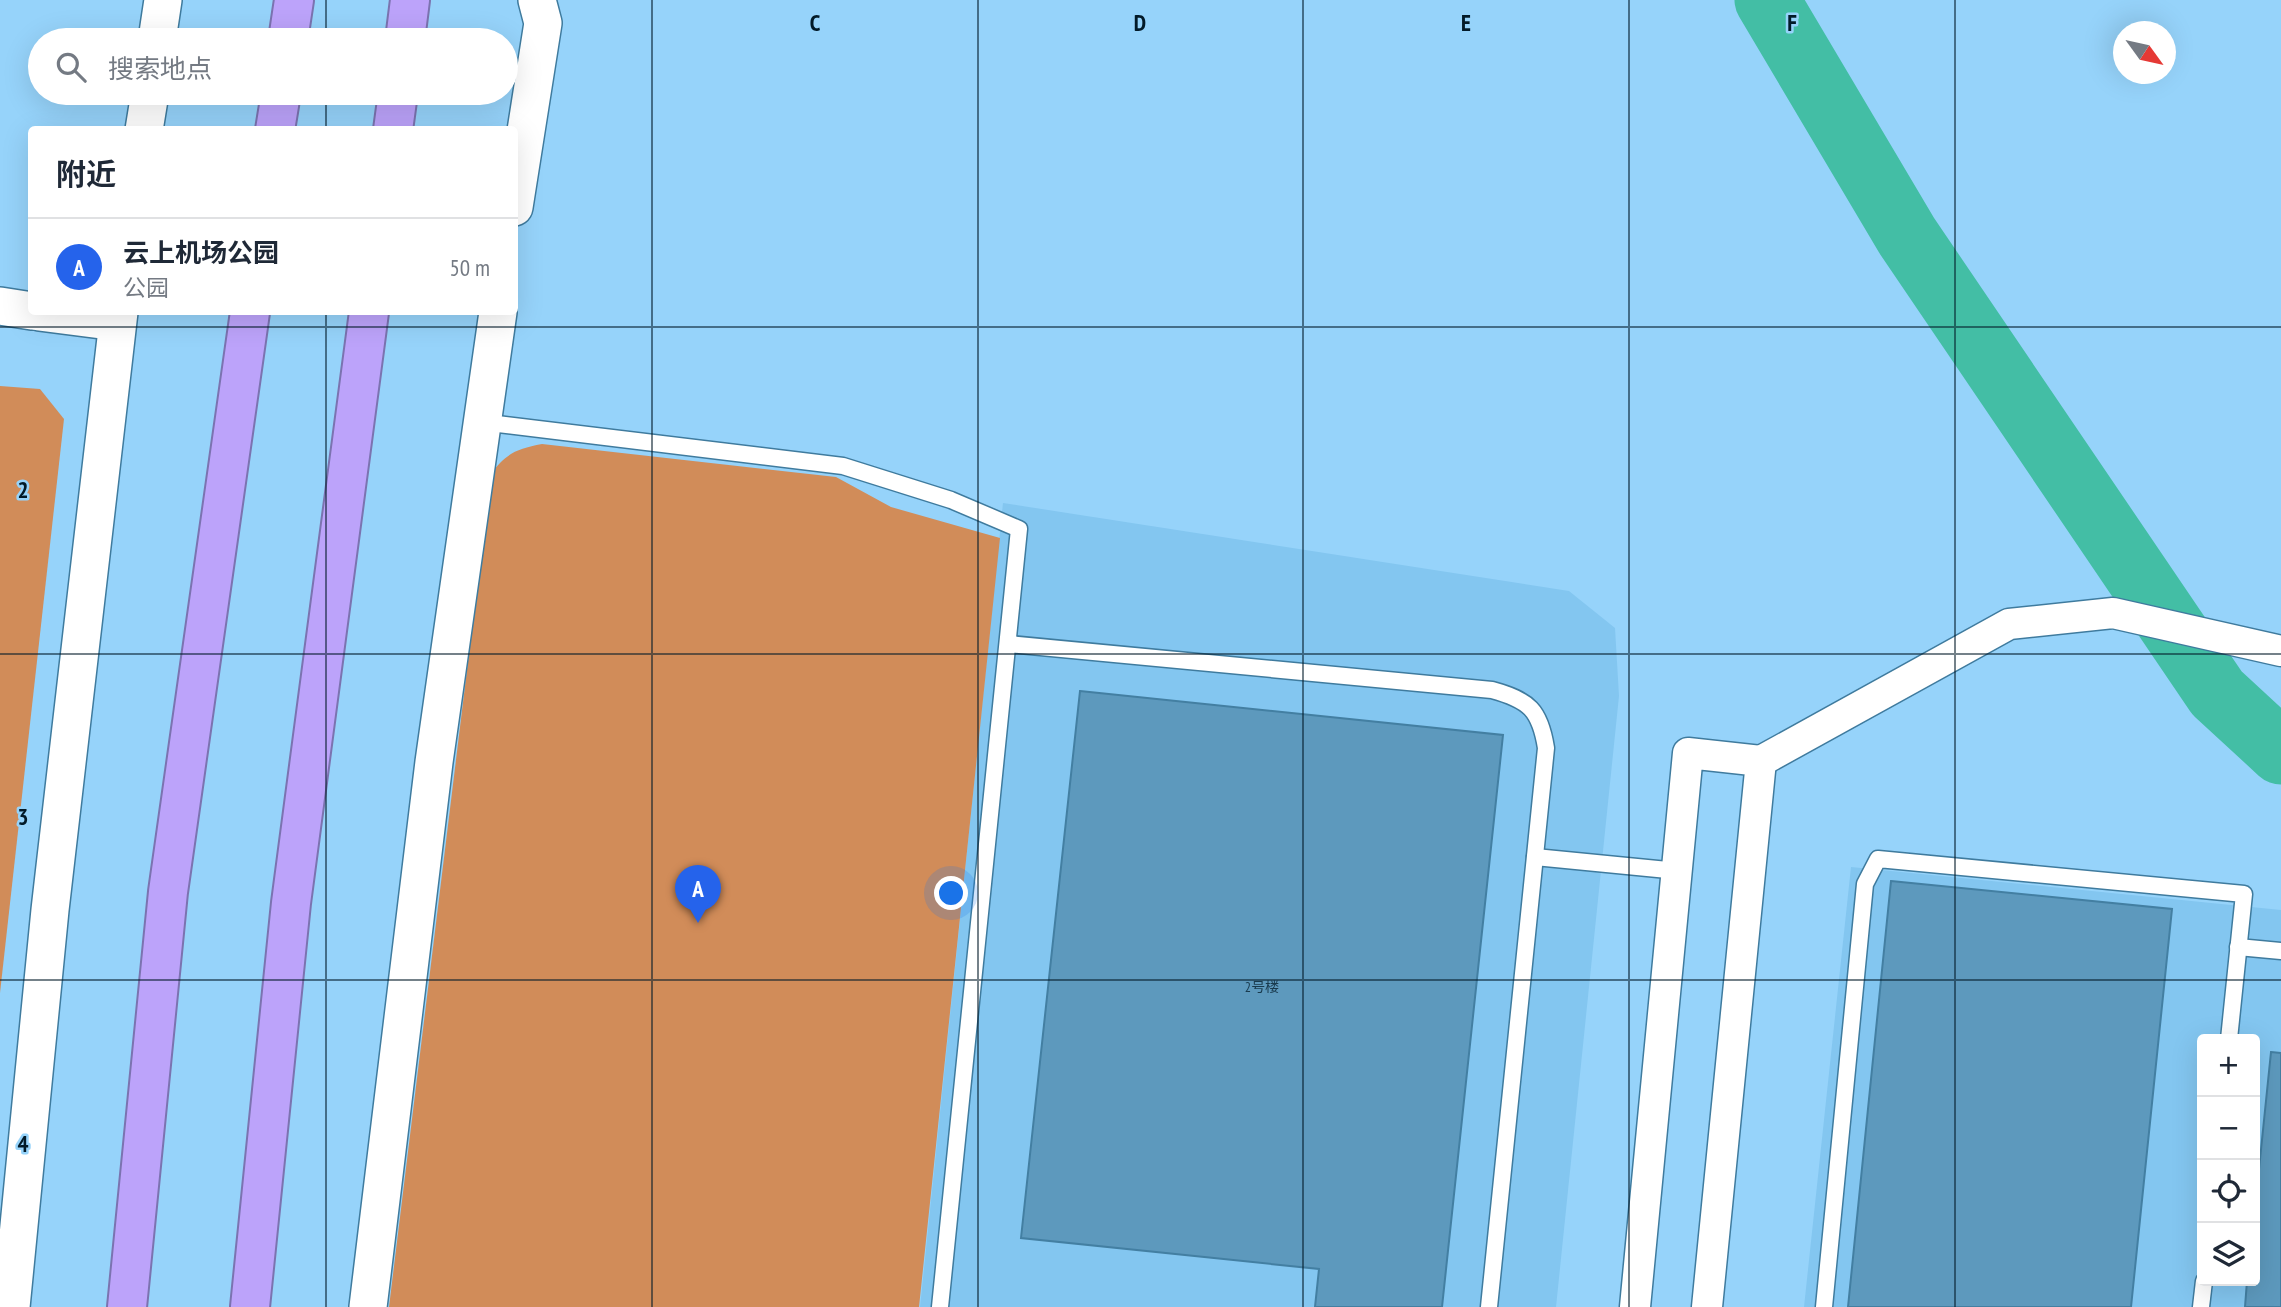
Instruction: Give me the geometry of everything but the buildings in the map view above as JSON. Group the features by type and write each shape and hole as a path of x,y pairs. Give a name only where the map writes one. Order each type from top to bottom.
{"highway":[{"path":"290,28 293,0"},
{"path":"406,28 410,0"},
{"path":"276,126 279,105"},
{"path":"394,126 396,105"},
{"path":"127,1307 168,892 250,315"},
{"path":"250,1307 291,903 369,315"}],"street":[{"path":"159,28 163,0"},
{"path":"518,182 543,23 537,0"},
{"path":"145,126 148,105"},
{"path":"0,306 28,310"},
{"path":"11,1307 50,910 118,317 86,315"},
{"path":"368,1307 432,776 498,315"},
{"path":"1635,1307 1688,753 1761,761 2008,624 2113,613 2276,649"},
{"path":"1707,1307 1761,761"}],"lane":[{"path":"481,422 844,466 962,505 1019,530 940,1307"},
{"path":"1009,644 1492,690 1515,696 1531,708 1543,726 1546,748 1489,1307"},
{"path":"1535,857 1678,871"},
{"path":"1824,1307 1865,884 1878,859 2244,894 2229,1034"},
{"path":"2238,947 2281,951"},
{"path":"2201,1307 2203,1286"}],"shaded area":[{"path":"0,386 40,389 64,419 0,993"},
{"path":"542,444 836,477 891,507 1000,538 919,1307 389,1307 491,474 513,453"},
{"path":"1003,503 1569,591 1615,628 1619,696 1556,1307 920,1307"},
{"path":"1851,867 2281,910 2281,1307 1804,1307"}],"waterway":[{"path":"1767,0 1907,236 2217,693 2281,752"}],"place":[{"name":"云上机场公园","path":"698,923"}]}
